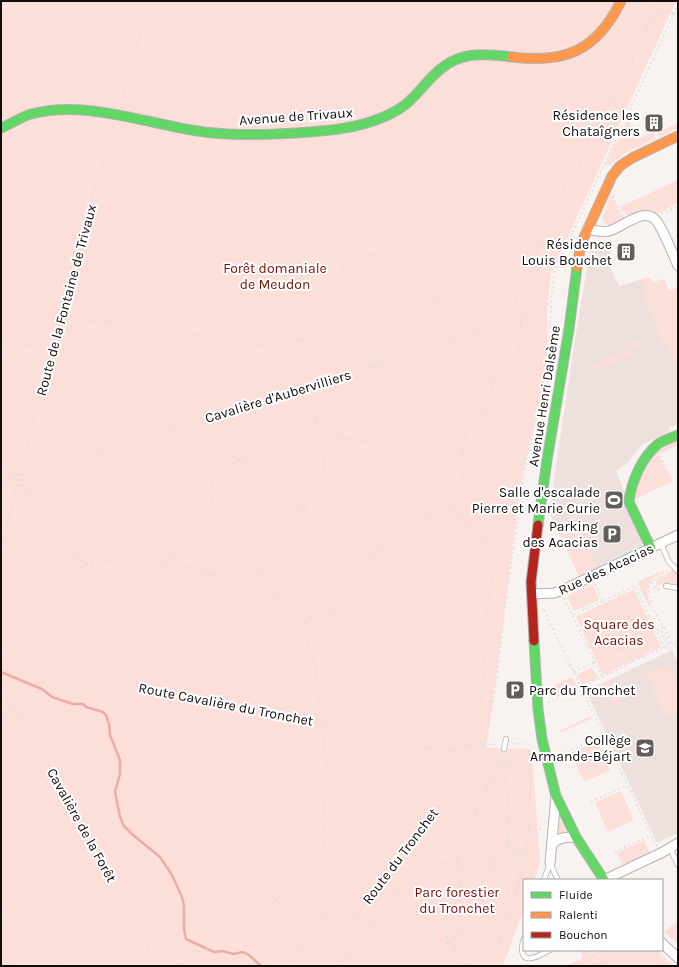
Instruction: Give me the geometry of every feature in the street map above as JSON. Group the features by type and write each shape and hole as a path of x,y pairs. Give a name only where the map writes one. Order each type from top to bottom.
{"street":[{"name":"Avenue de Trivaux","path":"1,128 32,114 60,110 84,110 208,133 242,135 305,132 360,125 386,117 401,108 413,98 444,65 455,58 480,54 528,59 544,59 566,55 582,49 600,36 615,14 621,1"},
{"name":"Avenue Henri Dalsème","path":"603,879 576,837 556,796 542,739 538,709 532,594 533,559 546,467 569,329 578,256 588,228 612,176 626,162 678,136"},
{"path":"588,228 595,231 610,231 644,215 655,219 678,266"},
{"path":"651,548 629,502 629,495 638,472 647,456 658,444 678,435"},
{"name":"Rue des Acacias","path":"532,594 558,593 678,535"},
{"path":"550,862 556,796"},
{"path":"552,844 556,840 566,837 576,837"},
{"path":"606,879 660,854 674,845"},
{"path":"663,944 674,961"}],"lane":[{"path":"661,544 670,562 678,571"},
{"path":"664,587 678,588"},
{"path":"504,749 506,739"},
{"path":"674,845 678,865"},
{"path":"544,879 550,862"},
{"path":"550,862 558,879"},
{"path":"523,941 521,947 522,953 526,957 532,958 548,951"}],"path":[{"path":"1,10 5,1"},
{"name":"Route de la Fontaine de Trivaux","path":"1,554 19,475 56,334 68,281 150,1"},
{"path":"645,31 650,1"},
{"path":"305,622 335,609 357,584 370,559 394,530 451,508 466,468 463,449 468,427 485,410 495,379 514,362 519,347 521,320 520,313 515,305 519,284 532,270 539,258 538,251 546,227 561,204 565,186 579,170 582,152 592,131 598,125 601,112 622,91 627,76 632,68 636,50 645,31 655,15 659,12 665,11 674,14"},
{"path":"607,186 610,188 620,212 631,221"},
{"path":"655,219 678,206"},
{"path":"300,339 336,283 344,264 359,254 382,256 417,290 485,329"},
{"name":"Cavalière d'Aubervilliers","path":"1,481 344,376 461,335 521,320 537,312 551,302"},
{"path":"1,354 45,341 56,334 88,321 107,321 141,331 173,331 258,346 300,339 375,366 447,386 495,379"},
{"path":"156,563 181,551 191,540 212,500 211,482 221,468 239,461 315,419 344,376"},
{"path":"485,410 508,433 516,458 525,470"},
{"path":"315,419 347,439 400,445 439,453 463,449"},
{"path":"261,570 303,510 325,468 315,419"},
{"path":"660,454 665,466"},
{"path":"239,461 251,464 268,494 291,506 303,510 370,559"},
{"path":"1,465 19,475 34,510 52,541 84,563 108,575 132,581 147,588 172,594 190,578 249,568 261,570 270,579 275,598 281,608 305,622"},
{"path":"451,508 487,541 494,572 486,617 485,668 479,723 467,746"},
{"path":"84,563 97,563 102,560 130,563 156,563 194,568 215,574"},
{"path":"670,562 671,568 650,584 648,594 655,613 672,644"},
{"path":"592,577 611,617"},
{"path":"652,582 656,590 664,587"},
{"path":"573,615 635,586 664,647 668,649 673,647 678,641"},
{"path":"564,597 602,677"},
{"path":"542,607 660,854"},
{"path":"620,615 626,616 634,625 636,635 634,640 626,647 621,649 611,647 604,640 602,628 605,622 611,617 620,615"},
{"path":"634,625 650,617"},
{"path":"181,966 191,955 214,946 221,939 261,918 281,894 292,887 322,857 325,849 323,820 327,773 315,665 308,646 305,622"},
{"path":"656,631 664,627"},
{"path":"538,709 547,709 546,704 668,646 661,632 663,631 670,645 672,644"},
{"path":"588,647 604,640"},
{"path":"672,644 678,641"},
{"path":"626,647 633,662"},
{"name":"Route Cavalière du Tronchet","path":"1,650 112,681 321,724 405,746 453,750"},
{"path":"574,672 595,662"},
{"name":"Cavalière de la Forêt","path":"1,688 23,719 44,758 62,786 108,872 143,932 147,942 148,951 145,966"},
{"path":"1,728 11,702"},
{"path":"567,752 604,735"},
{"path":"285,966 360,874 453,750 467,746 499,744"},
{"path":"512,744 536,744"},
{"name":"Route du Tronchet","path":"317,966 471,764 483,745"},
{"path":"456,862 504,749"},
{"path":"496,768 529,750 531,779 529,785 529,829 526,861 516,886"},
{"path":"421,966 450,909 457,901 477,888 508,843 509,809 506,784 506,763"},
{"path":"486,791 506,784"},
{"path":"591,802 628,786"},
{"path":"529,829 537,829"},
{"path":"615,852 651,835"},
{"path":"508,843 515,850 526,852"},
{"path":"489,966 509,914 518,878 517,858 508,843"},
{"path":"462,870 496,861"},
{"path":"456,862 462,870 457,901"},
{"path":"339,966 354,949 410,871 437,863 456,862"},
{"path":"1,909 37,936 64,966"},
{"path":"450,909 459,916 467,927 462,946 456,948"},
{"path":"447,942 447,935 455,914"},
{"path":"509,914 520,917"},
{"path":"431,946 434,947 447,942 461,933 464,924"},
{"path":"663,934 678,926"},
{"path":"447,942 456,948 460,959 467,965 476,966"},
{"path":"592,951 599,965"},
{"path":"596,966 627,951"},
{"path":"667,966 674,961"}],"shaded area":[{"path":"606,243 611,253 605,257 619,286 650,277 653,283 664,279 669,291 677,288 678,290 678,424 669,428 670,431 640,446 627,464 616,471 644,540 641,546 579,576 549,512 590,251"},
{"name":"Collège Armande-Béjart","path":"672,650 678,662 678,833 657,843 586,691"}],"green space":[{"name":"Forêt domaniale de Meudon","path":"1,1 676,1 551,274 547,308 548,343 543,396 528,447 520,491 486,747 504,749 527,748 532,752 540,862 534,879 523,879 523,911 503,966 1,966"},
{"path":"628,119 637,139 653,132 656,139 626,153 610,165 605,165"},
{"path":"678,123 678,128 659,137 657,133"},
{"path":"678,180 678,203 659,213 644,210 628,216 622,211 620,207"},
{"path":"611,195 619,213 625,218 608,225 603,222 603,216"},
{"path":"650,277 653,283 663,279 669,291 678,287 678,359 676,360 672,359 658,332 645,298 647,297 641,280"},
{"path":"635,341 639,341 637,349 629,347 628,345"},
{"path":"627,350 633,353 620,359 618,354"},
{"path":"616,355 619,360 594,371 592,366"},
{"path":"678,438 678,445 651,458 653,455"},
{"path":"659,455 665,469 667,468 673,481 635,499 636,488 649,460"},
{"path":"579,527 598,567 579,576 560,536"},
{"path":"664,570 648,585 647,593 651,605 649,606 637,582"},
{"path":"672,570 677,573 678,583 667,583 656,586 656,581"},
{"path":"592,584 599,600 574,611 567,596"},
{"name":"Square des Acacias","path":"634,589 661,647 603,675 576,617"},
{"path":"668,665 678,687 678,714 667,719 646,675"},
{"path":"592,667 598,678 582,685 577,675"},
{"path":"572,677 577,687 557,697 552,686"},
{"path":"610,680 622,704 615,707 603,683"},
{"path":"591,716 592,718 560,733 559,731"},
{"path":"597,741 610,770 584,782 571,753"},
{"path":"621,791 634,820 608,832 595,803"},
{"path":"558,815 567,834 556,835"},
{"path":"644,840 650,853 623,865 617,853"},
{"path":"678,913 678,944 664,932 677,921"},
{"path":"580,951 590,951 591,954 597,951 658,951 673,966 565,966 583,958"}],"waterway":[{"path":"1,672 42,689 52,697 73,704 83,704 86,707 103,712 106,715 110,735 120,760 120,774 115,792 120,817 124,826 160,857 172,875 182,897 184,906 184,929 186,939 214,952 223,951 233,954 243,952 249,955 261,966"}],"traffic: fast":[{"path":"1,128 31,114 52,110 74,110 95,111 183,129 220,134 299,133 341,129 370,122 397,111 409,102 441,69 450,62 459,58 479,55 512,57"},
{"path":"538,525 547,460 569,329 577,267"},
{"path":"651,548 629,502 630,494 638,470 652,449 665,440 678,435"},
{"path":"534,641 538,709 542,739 556,796 576,837 603,879"}],"traffic: slow":[{"path":"512,57 531,59 548,58 564,55 578,50 590,42 601,31 612,18 621,1"},
{"path":"577,267 581,244 612,176 620,166 632,158 678,136"}],"traffic: jam":[{"path":"534,641 531,582 538,525"}],"place":[{"name":"Résidence les Chataîgners","path":"654,123"},
{"name":"Résidence Louis Bouchet","path":"626,252"},
{"name":"Salle d'escalade Pierre et Marie Curie","path":"614,500"},
{"name":"Parking des Acacias","path":"612,534"},
{"name":"Parc du Tronchet","path":"515,690"},
{"name":"Collège Armande-Béjart","path":"645,748"}],"park label":[{"name":"Parc forestier du Tronchet","path":"457,900"}]}
